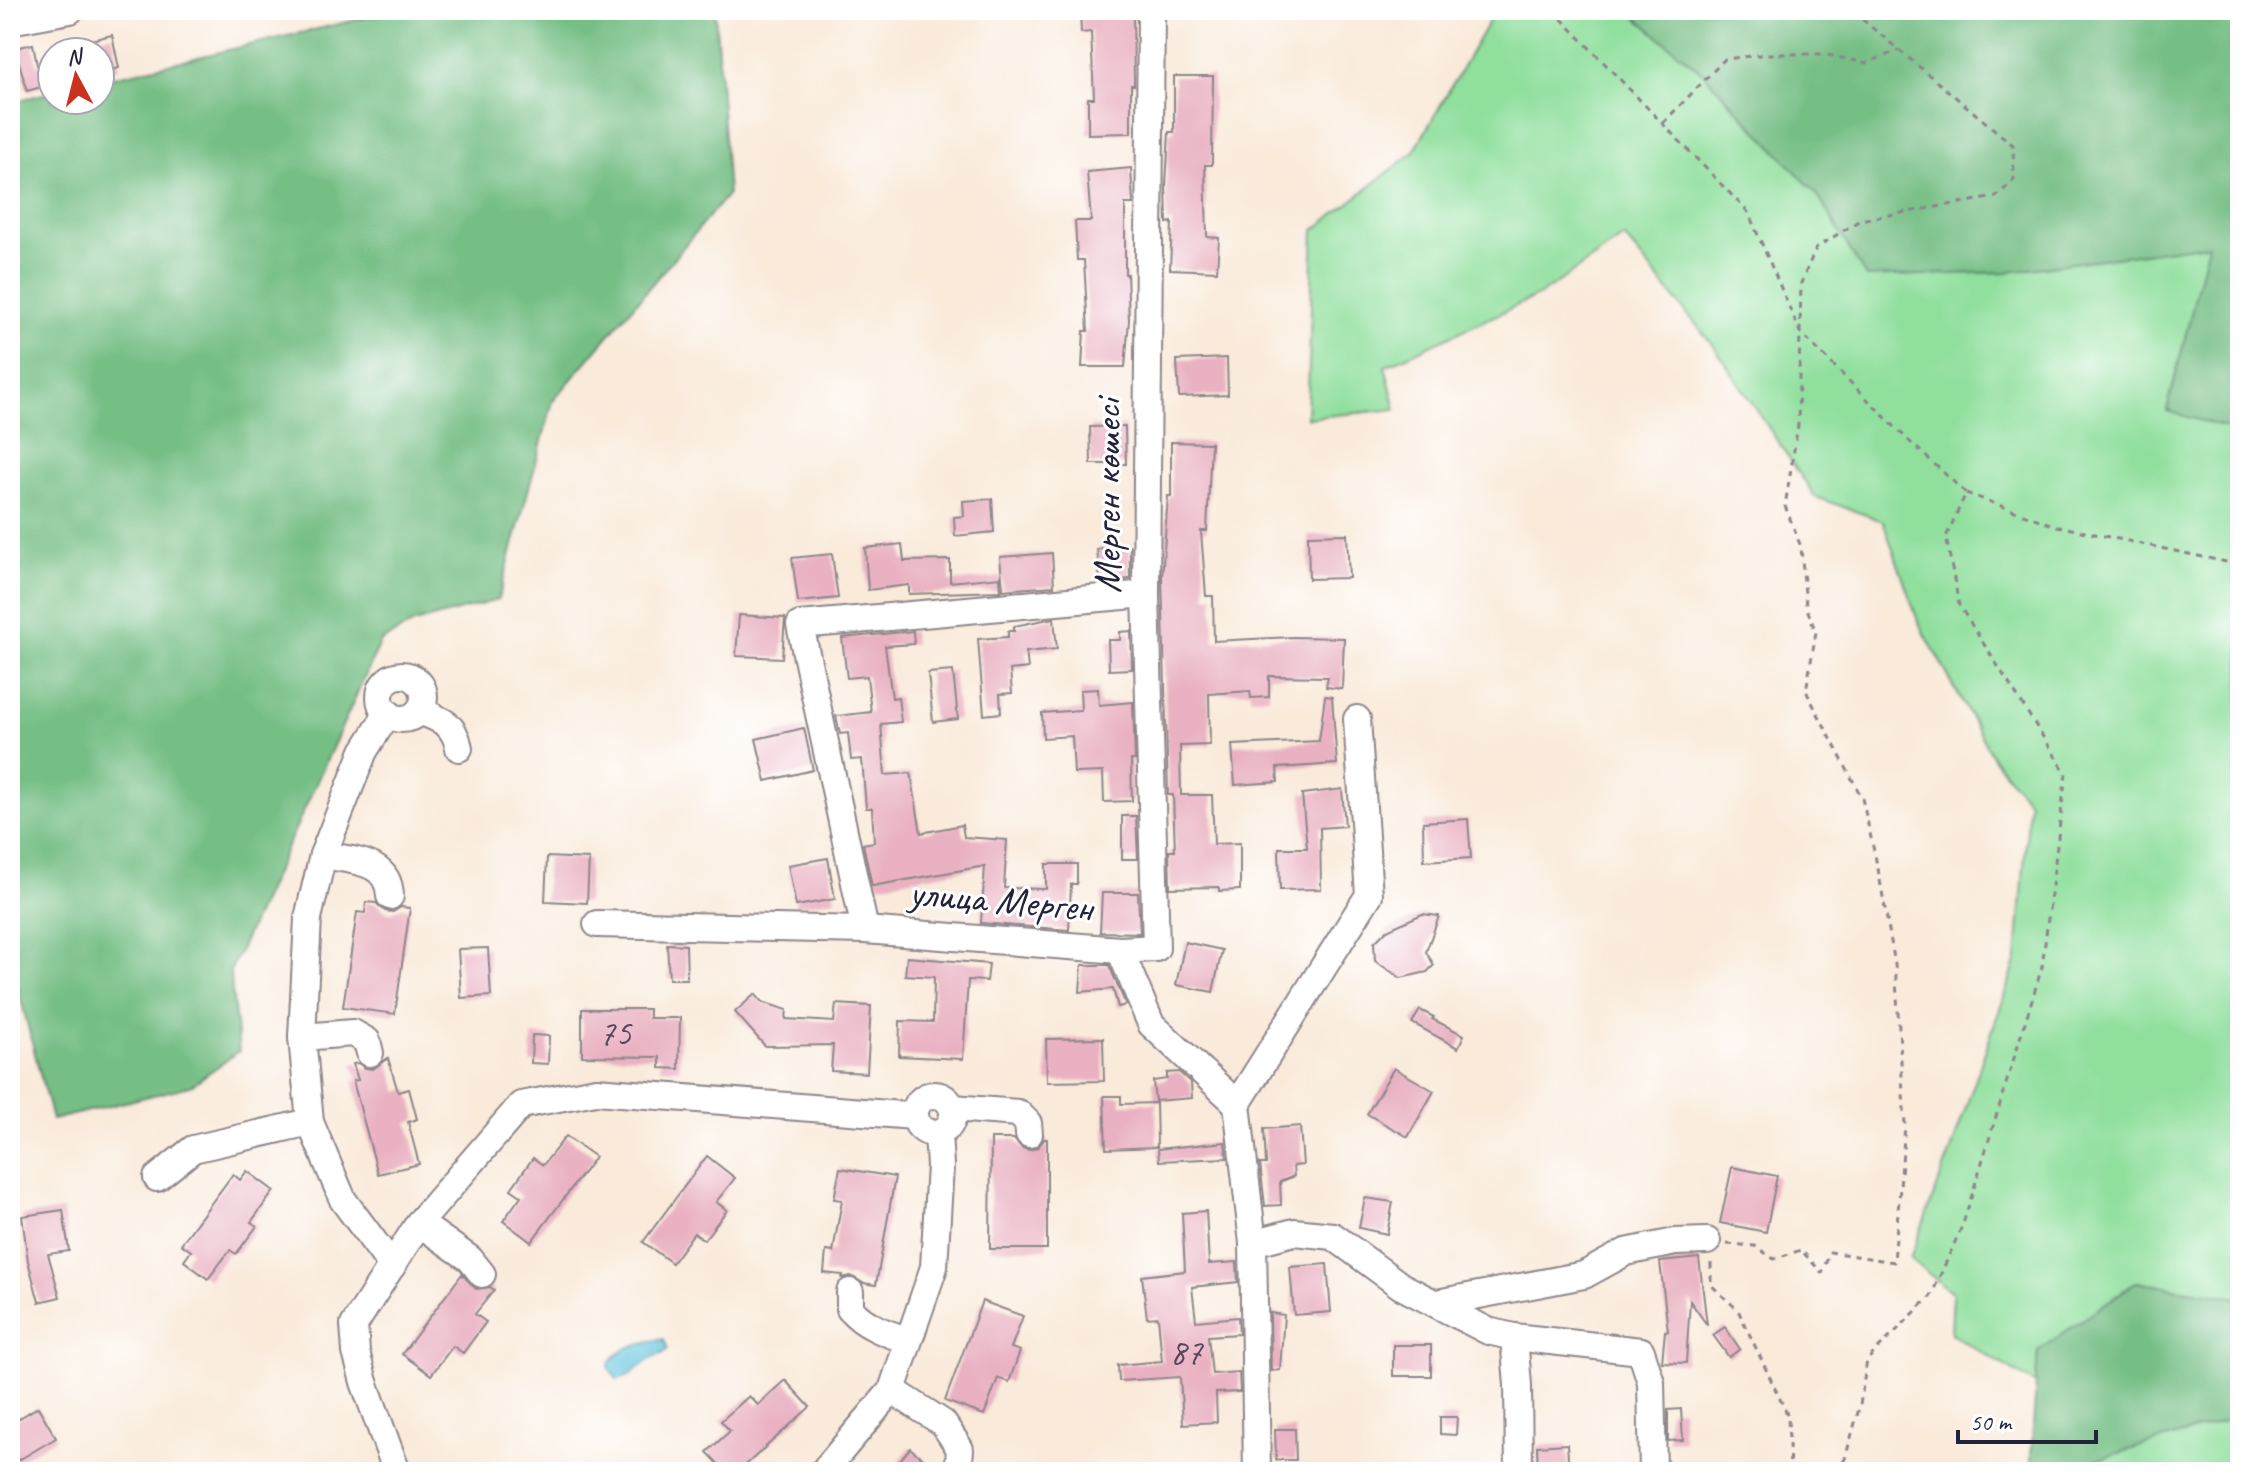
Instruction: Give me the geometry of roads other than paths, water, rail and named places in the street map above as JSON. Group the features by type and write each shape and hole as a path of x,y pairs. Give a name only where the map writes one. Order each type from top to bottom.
{"street":[{"path":"10,21 70,10"},
{"name":"Мерген көшесі","path":"1120,950 1156,948 1146,594 1151,10"},
{"path":"865,930 800,625 1146,594"},
{"path":"395,675 407,675 417,680 424,690 425,701 419,711 410,718 398,719 388,713 381,704 380,692 385,682 395,675"},
{"path":"419,711 440,719 455,733 459,748"},
{"path":"388,713 364,751 323,855 308,918 302,1037 310,1122 343,1200 392,1266"},
{"path":"1257,1472 1253,1243 1237,1104 1369,895 1357,719"},
{"path":"323,855 382,871 388,878 390,896"},
{"name":"улица Мерген","path":"597,924 865,930 1120,950 1151,1024 1237,1104"},
{"path":"302,1037 353,1033 367,1041 370,1053"},
{"path":"397,1472 364,1382 356,1352 354,1325 419,1223 521,1105 596,1091 914,1116"},
{"path":"934,1095 945,1099 953,1108 953,1118 948,1128 938,1133 927,1132 919,1126 914,1116 924,1098 934,1095"},
{"path":"953,1108 1018,1113 1028,1123 1029,1134"},
{"path":"157,1178 193,1149 310,1122"},
{"path":"823,1472 892,1390 934,1267 940,1166 938,1133"},
{"path":"419,1223 470,1259 482,1274"},
{"path":"1253,1243 1294,1232 1333,1236 1401,1286 1488,1331 1514,1337 1641,1351 1651,1382 1653,1472"},
{"path":"1437,1303 1584,1275 1626,1252 1675,1242 1709,1242"},
{"path":"850,1292 850,1309 858,1317 890,1335 908,1340"},
{"path":"1514,1337 1519,1472"},
{"path":"892,1390 943,1423 960,1449 958,1472"}],"water":[{"path":"664,1339 668,1350 627,1376 617,1379 609,1368 615,1356 627,1348"}]}
